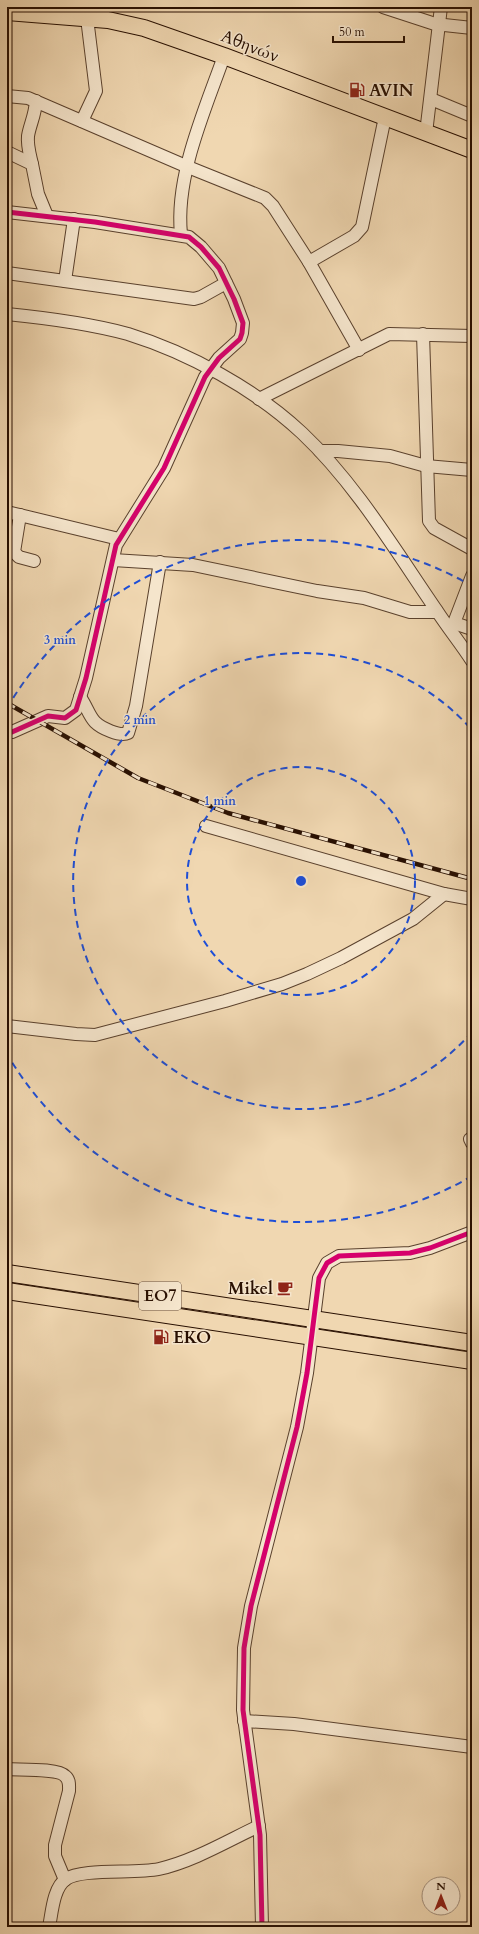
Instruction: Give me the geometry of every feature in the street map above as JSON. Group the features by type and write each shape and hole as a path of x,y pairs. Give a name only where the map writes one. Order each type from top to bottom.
{"main road":[{"name":"Αθηνών","path":"7,12 37,11 133,25 224,56 472,150"},
{"name":"ΕΟ7","path":"7,1273 472,1343"},
{"name":"ΕΟ7","path":"7,1291 472,1361"}],"street":[{"path":"382,7 439,24 472,28"},
{"path":"426,133 441,7"},
{"path":"82,121 96,91 87,18"},
{"path":"181,234 180,217 188,167 224,56"},
{"path":"7,96 20,97 36,102 188,167 259,195 269,201 309,262 359,350"},
{"path":"431,99 472,116"},
{"path":"36,102 35,116 28,136 29,152 38,194 47,216"},
{"path":"309,262 354,236 362,227 384,117"},
{"path":"7,152 32,164"},
{"path":"7,212 74,219 181,234 193,239 206,251 216,264 242,319 242,332 238,341 222,355 210,370 199,389 161,472 127,529 118,540 76,710 67,717 48,716 12,732 7,731"},
{"path":"65,281 74,219"},
{"path":"7,273 194,299 201,297 226,283"},
{"path":"7,314 72,322 128,335 168,349 229,379 286,419 320,451 370,513 437,612 452,625 472,661"},
{"path":"259,399 389,334 472,336"},
{"path":"424,334 426,466 429,521 431,525 472,550"},
{"path":"320,451 338,451 390,456 426,466 472,470"},
{"path":"7,512 118,540"},
{"path":"20,515 14,552 19,556 34,561"},
{"path":"113,560 160,562 211,568 295,587 364,598 410,612 437,612"},
{"path":"80,697 97,724 119,734 124,735 128,733 136,706 160,562"},
{"path":"452,625 472,576"},
{"path":"452,625 472,630"},
{"path":"206,826 444,894 472,899"},
{"path":"7,1026 95,1035 251,994 307,974 341,958 413,919 444,894"},
{"path":"262,1927 259,1826 244,1721 242,1678 245,1636 254,1594 297,1428 321,1273 327,1264 336,1258 353,1254 384,1255 410,1253 430,1248 472,1232"},
{"path":"244,1721 294,1724 472,1747"},
{"path":"7,1769 55,1772 65,1775 69,1782 69,1790 55,1845 55,1856 65,1880"},
{"path":"49,1927 57,1892 60,1884 65,1880 83,1874 134,1872 160,1869 185,1860 259,1826"}],"railway":[{"path":"7,703 138,778 228,813 472,879"}],"cycle path":[{"path":"7,212 95,222 189,237 201,247 219,268 234,299 243,323 240,339 219,358 205,377 164,468 116,545 86,678 76,710 65,718 48,716 12,732 7,731"},
{"path":"262,1927 260,1835 243,1710 244,1648 251,1606 297,1427 307,1373 319,1278 327,1263 339,1256 410,1253 430,1248 472,1232"}],"place":[{"name":"AVIN","path":"357,90"},
{"name":"Mikel","path":"285,1288"},
{"name":"EKO","path":"161,1337"}]}
